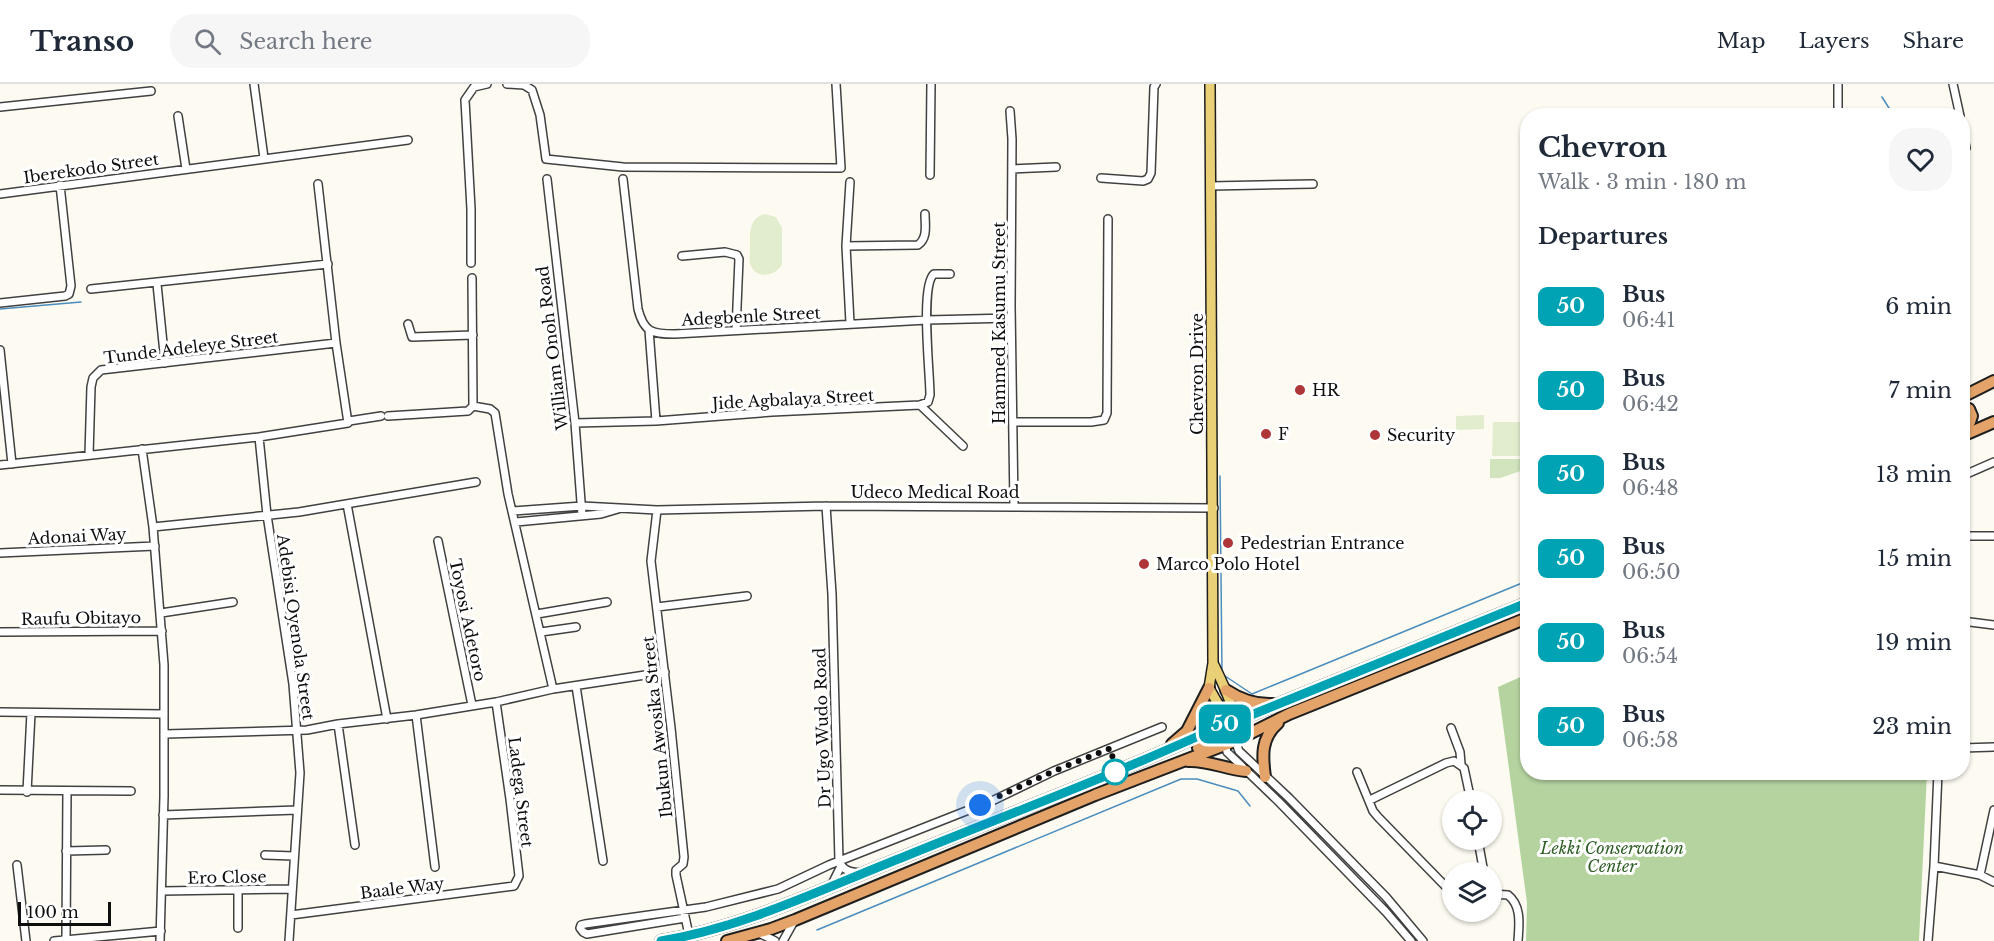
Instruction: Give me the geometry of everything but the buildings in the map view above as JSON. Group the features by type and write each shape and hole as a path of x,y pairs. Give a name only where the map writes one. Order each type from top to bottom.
{"highway":[{"path":"1970,393 1994,381"},
{"path":"1970,432 1994,422"},
{"path":"727,941 795,920 1179,762 1279,704 1520,606"},
{"path":"661,941 749,919 1161,753 1289,714 1520,621"},
{"path":"1095,795 1110,784 1196,749 1262,716 1324,690 1331,683"},
{"path":"1161,753 1187,731 1209,688"},
{"path":"1226,690 1252,703 1279,704"},
{"path":"1265,777 1262,752 1264,741 1268,732 1289,714"},
{"path":"1179,762 1202,761 1224,768 1246,771"}],"main road":[{"name":"Chevron Drive","path":"1209,688 1213,663 1214,508 1210,84"},
{"name":"Chevron Drive","path":"1213,663 1232,707 1230,732"},
{"path":"1209,688 1230,732"}],"street":[{"path":"254,84 264,158"},
{"path":"471,263 471,209 465,100 474,87 487,84"},
{"path":"507,84 532,85 540,116 546,159 623,167 842,168 836,84"},
{"path":"930,175 931,84"},
{"path":"1101,178 1143,181 1148,179 1151,173 1154,87 1156,84"},
{"path":"1838,84 1838,108"},
{"path":"1953,84 1958,108"},
{"path":"0,107 151,91"},
{"name":"Hammed Kasumu Street","path":"1010,111 1014,506"},
{"path":"178,116 186,169"},
{"name":"Iberekodo Street","path":"0,194 408,140"},
{"path":"1012,169 1056,167"},
{"name":"William Onoh Road","path":"547,178 575,423 582,515"},
{"path":"623,179 638,309 643,325 649,330 656,421"},
{"path":"850,182 846,246 850,323"},
{"path":"318,184 336,343 349,421"},
{"path":"1211,186 1313,184"},
{"path":"0,303 69,294 71,286 60,185"},
{"path":"846,246 918,245 923,242 925,214"},
{"path":"1013,422 1104,420 1107,413 1108,219"},
{"path":"682,256 725,252 737,255 739,259 736,330"},
{"path":"91,289 158,284 328,264"},
{"path":"950,274 934,274 929,279 927,320 930,395 928,402 920,405 963,446"},
{"path":"0,465 259,437 385,416 468,411 473,406 472,278"},
{"path":"158,284 165,363"},
{"name":"Adegbenle Street","path":"649,330 654,333 675,334 850,323 1011,318"},
{"path":"408,324 412,337 473,335"},
{"name":"Tunde Adeleye Street","path":"89,455 93,378 101,370 336,343"},
{"path":"0,350 12,464"},
{"name":"Jide Agbalaya Street","path":"575,423 656,421 772,412 920,405"},
{"path":"473,406 490,409 495,413 513,511 553,689"},
{"name":"Adebisi Oyenola Street","path":"259,437 267,515 293,684 300,773 291,929"},
{"path":"142,449 153,527 162,630 165,734 160,941"},
{"path":"1970,472 1994,462"},
{"path":"153,527 299,512 476,482"},
{"path":"347,504 387,719"},
{"path":"513,511 582,506 618,509"},
{"name":"Udeco Medical Road","path":"618,509 826,506 1214,508"},
{"name":"Dr Ugo Wudo Road","path":"826,506 832,594 840,864"},
{"path":"516,522 601,514 618,509"},
{"name":"Ibukun Awosika Street","path":"657,510 650,553 684,857 683,864 676,870 676,875 689,935"},
{"path":"1970,536 1994,536"},
{"name":"Toyosi Adetoro","path":"438,541 471,705"},
{"name":"Adonai Way","path":"0,553 155,546"},
{"path":"657,607 747,596"},
{"path":"161,613 233,602"},
{"path":"537,615 607,602"},
{"path":"1970,622 1994,626"},
{"path":"541,632 576,627"},
{"name":"Raufu Obitayo","path":"0,632 162,630"},
{"path":"165,734 297,730 387,719 495,702 553,689 665,672"},
{"path":"576,686 603,861"},
{"name":"Ladega Street","path":"495,702 519,876 514,886"},
{"path":"0,712 164,714"},
{"path":"27,792 31,712"},
{"path":"416,715 435,867"},
{"path":"338,724 355,845"},
{"path":"584,941 581,925 684,914 778,889 994,800 1054,771 1162,727"},
{"path":"1450,728 1460,752 1469,790"},
{"path":"1230,732 1227,752 1279,802 1386,912 1411,941"},
{"path":"1230,732 1239,751 1289,798 1386,897 1423,941"},
{"path":"1970,748 1994,747"},
{"path":"1370,800 1446,763 1454,761 1461,764"},
{"path":"1357,772 1373,811 1442,885"},
{"path":"1928,941 1938,780"},
{"path":"0,790 27,792 131,790"},
{"path":"66,939 67,790"},
{"path":"163,815 297,810"},
{"path":"1980,875 1994,810"},
{"path":"66,851 106,850"},
{"path":"265,855 294,856"},
{"path":"840,864 849,872 863,873"},
{"path":"831,886 840,864"},
{"path":"17,865 26,941"},
{"path":"1934,866 1980,875 1994,882"},
{"name":"Baale Way","path":"291,915 514,886"},
{"name":"Ero Close","path":"162,891 292,889"},
{"path":"238,891 238,928"},
{"path":"1502,894 1508,894 1518,909 1518,941"},
{"path":"783,941 795,920"},
{"path":"289,941 291,929"},
{"path":"291,929 294,941"},
{"path":"54,941 161,931"},
{"path":"759,933 775,941"}],"green space":[{"path":"765,214 776,217 782,228 782,264 775,272 765,275 752,268 750,238 751,227 755,219"},
{"path":"1484,415 1484,429 1456,430 1456,416"},
{"path":"1493,422 1520,422 1520,456 1492,456"},
{"path":"1490,459 1520,459 1520,471 1500,478 1490,478"},
{"name":"Lekki Conservation Center","path":"1520,677 1520,780 1927,780 1919,941 1526,941 1527,903 1498,687"}],"waterway":[{"path":"1882,97 1889,108"},
{"path":"0,309 81,302"},
{"path":"1220,476 1222,674 1252,694 1520,584"},
{"path":"817,930 1181,779 1197,779 1238,791 1250,806"}],"bus line":[{"name":"50","path":"661,941 713,930 778,908 1161,753 1225,724 1520,606"}],"place":[{"name":"HR","path":"1300,390"},
{"name":"F","path":"1266,434"},
{"name":"Security","path":"1375,435"},
{"name":"Pedestrian Entrance","path":"1228,543"},
{"name":"Marco Polo Hotel","path":"1144,564"}],"route":[{"path":"980,805 1111,748 1115,772"}]}
